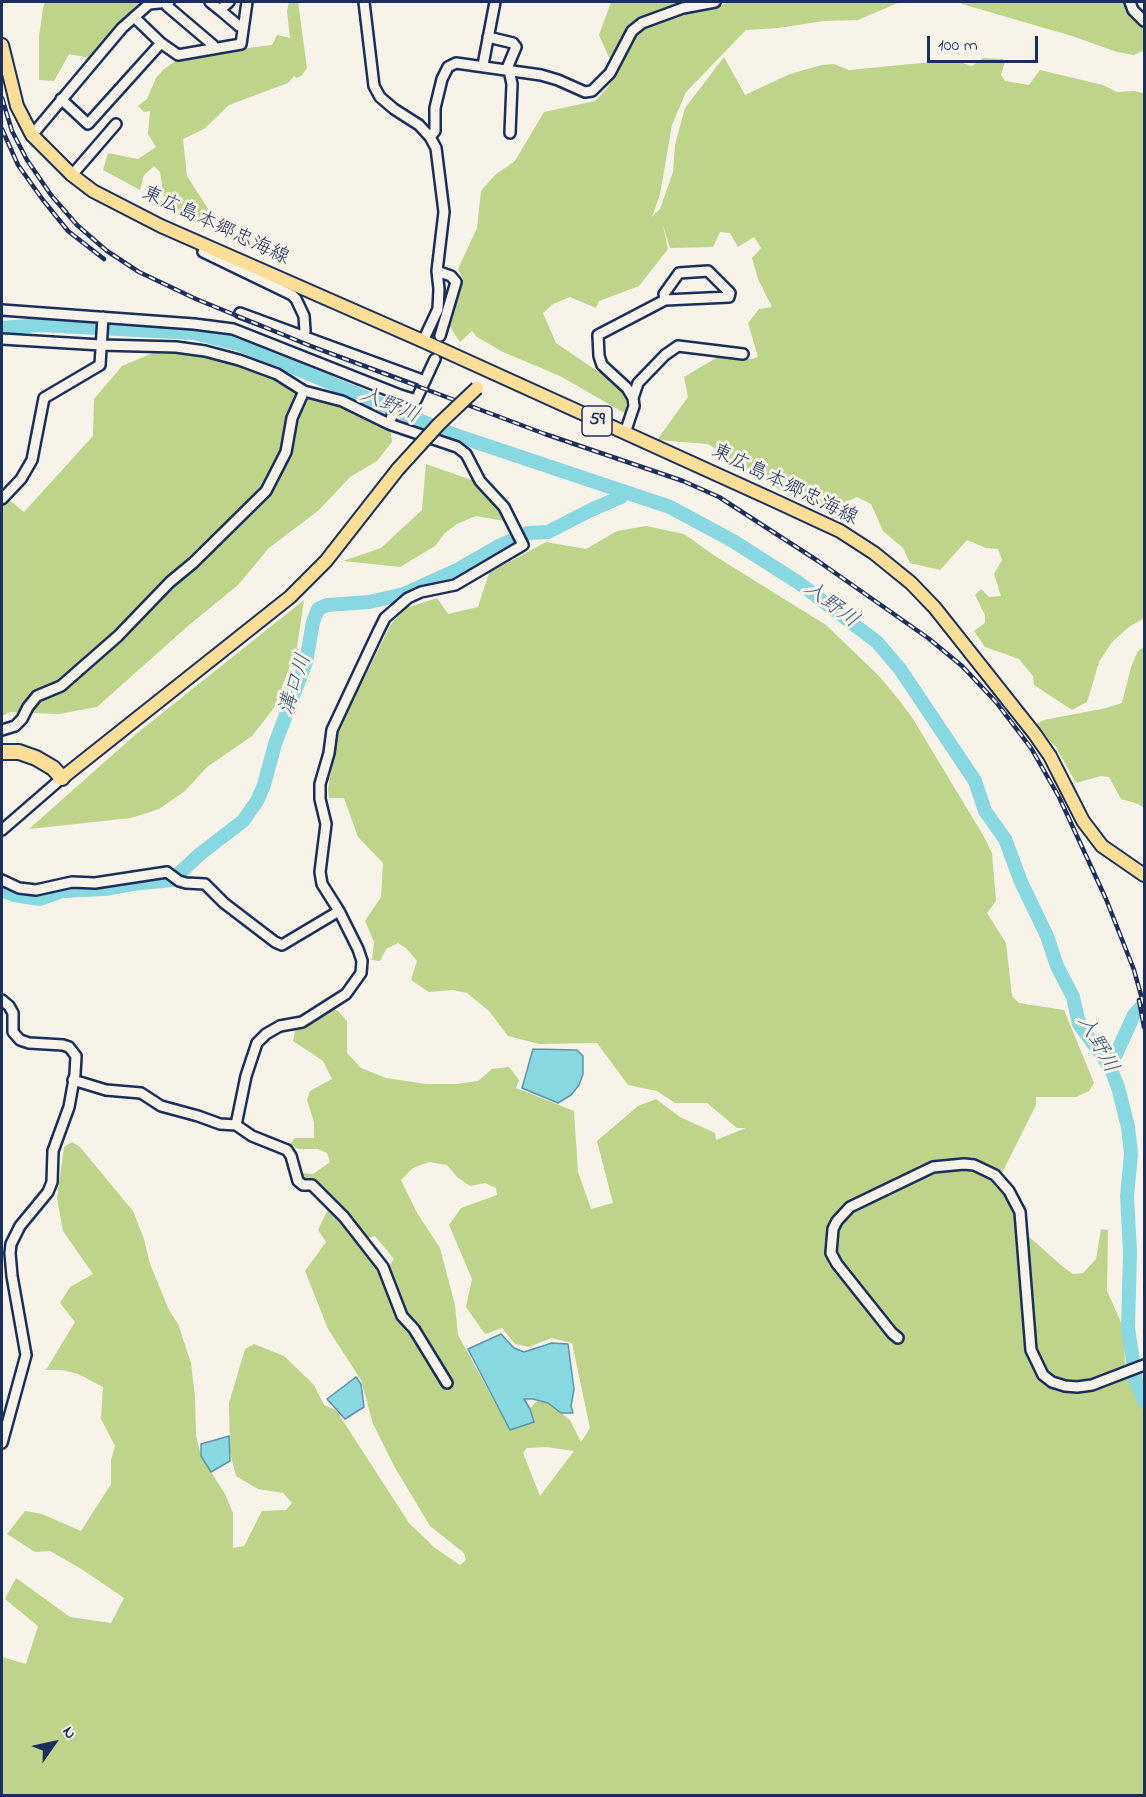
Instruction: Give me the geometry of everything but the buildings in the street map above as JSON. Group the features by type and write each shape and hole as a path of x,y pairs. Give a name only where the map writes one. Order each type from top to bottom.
{"highway":[{"path":"2,752 19,752 36,758 53,768 63,778"}],"main road":[{"name":"東広島本郷忠海線","path":"2,45 17,106 32,135 72,175 93,191 205,245 486,369 840,531 874,553 911,583 935,608 1034,733 1050,756 1083,821 1102,846 1144,875"},
{"path":"63,778 290,597 326,561 398,469 439,424 477,388 486,369"}],"street":[{"path":"32,135 122,28 149,4 167,2 167,6 213,45 214,49"},
{"path":"210,2 238,26 243,27"},
{"path":"220,10 229,2"},
{"path":"134,17 178,55 241,44 247,2"},
{"path":"364,2 374,86 380,97 419,125 436,148 444,212 436,271 439,289 438,309 423,341"},
{"path":"483,65 495,2"},
{"path":"430,137 435,131 435,108 442,79 448,67 456,63 483,65 558,80 585,92 592,90 610,74 632,31 642,23 683,8 715,2"},
{"path":"1130,2 1133,10 1144,21"},
{"path":"488,37 513,43 516,47 508,66 512,84 510,133"},
{"path":"61,99 88,124 162,42"},
{"path":"72,175 116,124"},
{"path":"205,245 203,252 292,295 304,316 303,337"},
{"path":"436,271 452,276 456,282 440,336"},
{"path":"625,433 634,406 633,398 627,388 602,365 598,335 665,300 729,297 730,293 708,271 679,273 664,294 665,300"},
{"path":"2,310 233,329 399,398 416,400 435,359"},
{"path":"240,312 425,381"},
{"path":"2,499 21,479 32,460 44,398 100,365 102,317"},
{"path":"2,339 176,347 205,351 278,374 304,391 342,400 390,422 457,447 466,454 480,481 504,507 523,545 454,585 421,592 408,598 385,618 378,632 332,730 329,753 320,784 320,799 326,824 320,872 322,884 358,949 362,961 361,973 346,993 302,1022 280,1026 256,1043 246,1076 236,1125"},
{"path":"633,398 638,383 665,355 678,346 743,354"},
{"path":"2,730 15,726 37,696 61,686 118,636 170,582 193,563 266,490 286,452 292,418 304,391"},
{"path":"390,422 399,398"},
{"path":"2,830 63,778"},
{"path":"2,880 19,888 36,890 72,882 95,883 167,872 186,883 205,884 224,903 282,945 339,911"},
{"path":"2,1000 13,1013 13,1032 20,1040 28,1043 63,1045 73,1051 76,1056 66,1117 56,1138 53,1151 52,1182 48,1192 14,1236 6,1255 26,1355 2,1443"},
{"path":"73,1080 106,1090 141,1093 161,1106 219,1124 236,1125 252,1136 287,1150 298,1181 303,1185 312,1185 344,1217 383,1267 402,1316 414,1329 447,1383"},
{"path":"898,1338 837,1264 831,1253 831,1242 837,1221 850,1207 933,1167 953,1164 974,1165 995,1175 1003,1183 1015,1199 1020,1212 1031,1350 1043,1375 1052,1382 1077,1387 1092,1385 1144,1365"}],"green space":[{"path":"45,2 142,2 138,3 90,58 69,54 54,81 39,80 39,37"},
{"path":"289,2 298,2 307,68 302,75 297,78 294,76 288,83 229,105 204,129 183,139 187,176 212,215 204,225 165,204 160,172 154,166 144,175 140,190 103,170 108,153 138,159 156,147 148,134 150,111 144,112 138,106 147,99 156,78 164,69 177,60 199,54 272,45 277,35 290,38 287,11"},
{"path":"611,2 704,2 682,3 641,20 612,64 599,35"},
{"path":"729,2 900,2 858,20 824,21 746,30 686,92 672,125 660,194 652,217 660,209 673,172 675,145 685,108 724,57 745,95 790,74 822,65 834,64 849,70 953,60 972,66 983,58 1003,59 1005,62 1001,75 1005,81 1029,85 1040,70 1103,85 1117,92 1144,93 1144,618 1112,642 1099,662 1087,702 1072,710 1034,685 1033,676 1019,659 985,647 974,631 985,623 985,615 975,595 981,589 989,597 1001,596 994,574 1002,560 998,549 986,548 967,540 940,570 910,563 903,548 883,531 871,504 857,497 834,508 782,491 708,444 657,440 688,397 684,377 716,358 752,359 758,357 748,323 759,309 772,307 758,279 752,258 761,248 754,237 738,247 730,233 720,232 713,247 670,248 663,225 668,249 639,286 599,301 596,308 570,297 553,304 543,313 556,343 609,379 626,396 626,414 560,376 503,352 477,337 472,331 460,342 449,325 463,279 458,269 477,228 481,191 495,175 515,161 544,112 595,101 608,87 622,64 635,32 643,24 684,11 720,6"},
{"path":"961,2 1126,2 1144,22 1144,52 1134,55 1117,52"},
{"path":"174,344 240,364 390,427 392,442 377,461 350,477 319,510 269,548 238,585 189,625 97,707 59,714 10,712 2,716 2,494 24,512 93,436 94,399 122,366"},
{"path":"426,464 477,482 501,508 504,521 476,516 457,524 445,533 435,546 400,567 343,561 381,548 422,510"},
{"path":"646,526 684,534 826,625 879,676 913,719 992,853 996,901 987,913 1006,943 1012,996 1019,1003 1064,1010 1094,1083 1089,1091 1076,1097 1036,1097 1036,1105 1001,1175 1012,1185 1022,1203 1027,1235 1073,1274 1083,1273 1096,1259 1101,1229 1108,1230 1107,1291 1124,1329 1125,1366 1083,1383 1071,1384 1076,1393 1131,1375 1144,1412 1144,1795 2,1795 2,1657 26,1664 38,1626 5,1599 16,1578 70,1617 111,1623 124,1598 50,1551 35,1552 7,1534 25,1511 42,1514 81,1531 111,1484 111,1460 115,1446 101,1419 103,1387 78,1374 62,1370 46,1370 75,1322 60,1303 70,1287 93,1274 63,1231 57,1198 64,1147 72,1142 80,1147 133,1211 144,1239 150,1264 169,1310 178,1324 191,1363 196,1435 201,1456 225,1494 233,1513 233,1548 244,1546 262,1511 286,1510 292,1503 283,1493 258,1489 236,1476 230,1452 229,1403 245,1349 254,1344 284,1356 314,1385 324,1405 336,1410 409,1523 435,1548 460,1565 466,1560 464,1553 430,1526 394,1466 373,1424 361,1380 328,1329 305,1271 326,1242 318,1230 328,1209 334,1210 380,1268 388,1268 394,1259 375,1236 364,1239 314,1184 301,1178 301,1173 313,1174 330,1162 327,1153 318,1149 298,1149 290,1144 295,1138 314,1138 314,1122 307,1100 310,1091 332,1079 323,1061 293,1041 295,1031 291,1023 323,1007 338,1011 347,1021 347,1053 361,1068 386,1078 426,1084 456,1084 478,1081 492,1069 509,1067 519,1080 516,1088 574,1111 578,1172 591,1209 613,1203 597,1141 638,1106 656,1099 680,1117 715,1133 716,1140 746,1128 737,1128 707,1103 675,1103 657,1091 628,1085 597,1043 539,1044 508,1036 489,1011 467,993 453,990 429,992 411,980 417,961 406,948 398,943 386,949 380,961 372,960 374,942 365,921 381,897 383,863 358,837 344,798 329,798 328,789 337,733 391,624 406,608 437,598 448,614 478,607 489,573 546,542 586,549 617,531","holes":["429,1162 447,1165 457,1177 470,1186 485,1183 496,1188 497,1195 461,1208 449,1225 472,1279 466,1307 485,1334 502,1328 515,1344 529,1347 551,1338 572,1343 590,1428 581,1442 570,1420 548,1403 537,1401 530,1409 534,1422 510,1430 458,1335 455,1305 440,1248 417,1213 401,1180 413,1168","546,1447 574,1451 540,1496 523,1453 527,1448"]},
{"path":"304,600 297,647 274,708 252,736 207,767 185,791 159,809 131,818 29,829 136,734"},
{"path":"1144,647 1144,808 1121,799 1109,777 1101,776 1076,783 1056,747 1034,725 1044,720 1122,703 1131,667 1138,651"}],"water":[{"path":"533,1049 577,1050 583,1056 583,1074 579,1085 571,1095 558,1103 522,1088"},
{"path":"501,1334 514,1348 524,1352 552,1343 568,1344 574,1389 571,1406 573,1413 561,1413 548,1403 524,1399 534,1422 510,1430 468,1349"},
{"path":"356,1377 361,1384 364,1407 345,1419 327,1399"},
{"path":"229,1436 230,1461 211,1472 201,1456 201,1444"}],"waterway":[{"name":"入野川","path":"2,328 41,325 194,333 238,344 452,434 670,507 733,541 799,583 877,642 900,669 975,781 985,811 1005,839 1021,882 1047,936 1057,966 1073,997 1079,1024 1110,1067 1118,1087 1128,1127 1131,1154 1127,1196 1130,1252 1128,1328 1136,1381 1144,1401"},
{"name":"溝口川","path":"2,890 14,895 40,899 63,891 105,889 172,880 200,854 243,821 257,801 264,785 275,744 306,662 313,622 318,609 327,605 369,602 404,594 455,571 497,547 528,533 548,532 621,497 623,491"},
{"path":"1110,1067 1134,1015 1144,1004"}],"railway":[{"path":"2,98 12,131 27,160 51,195 77,225 107,251 139,272 196,299 313,347 545,434 683,481 719,497 818,561 928,638 962,666 996,702 1031,748 1059,797 1106,899 1134,970 1144,1006"},
{"path":"2,129 18,165 43,200 68,231 104,259"},
{"path":"1139,1000 1144,1027"}]}
